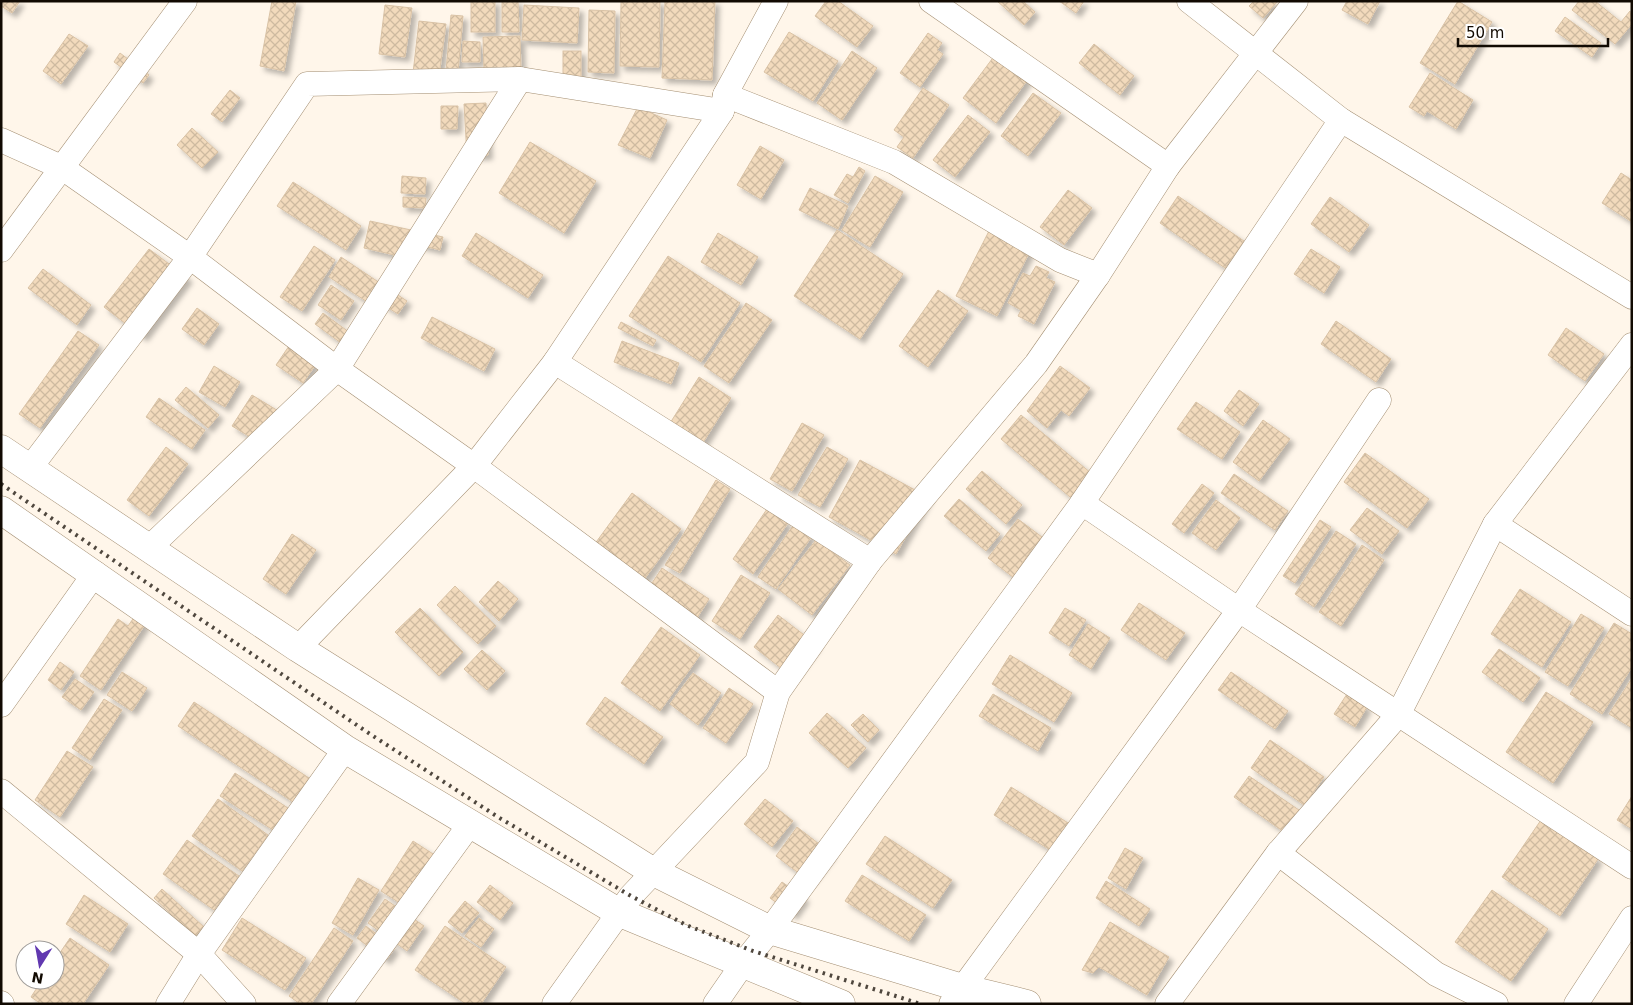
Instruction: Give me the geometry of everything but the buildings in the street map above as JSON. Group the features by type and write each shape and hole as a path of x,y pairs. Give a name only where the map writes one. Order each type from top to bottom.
{"main road":[{"path":"1,449 298,648 652,871 770,930 957,996 1027,1004"},
{"path":"1,510 95,573 345,749 618,912 742,965 842,1004"}],"street":[{"path":"1,250 185,1"},
{"path":"298,648 474,466 555,362 724,103 776,1"},
{"path":"931,1 1168,166"},
{"path":"1189,1 1341,120 1632,297"},
{"path":"554,1004 618,912 652,871 758,762 778,692 870,561 1036,364 1098,275 1168,166 1296,1"},
{"path":"149,548 337,369 520,79"},
{"path":"30,468 190,257 307,84 520,79 724,103 894,162 1060,260 1098,275"},
{"path":"716,1004 742,965 770,930 1082,503 1341,120"},
{"path":"1,140 61,167 190,257 337,369 474,466 778,692"},
{"path":"1168,1004 1278,853 1398,715 1495,524 1632,346"},
{"path":"555,362 870,561"},
{"path":"957,996 1239,610 1379,400"},
{"path":"1082,503 1239,610 1632,867"},
{"path":"1495,524 1632,614"},
{"path":"1,705 95,573"},
{"path":"168,1004 199,954 345,749"},
{"path":"1,790 199,954 244,1004"},
{"path":"339,1004 470,824"},
{"path":"1278,853 1436,974 1496,1004"},
{"path":"1576,1004 1632,918"}],"railway":[{"path":"1,484 370,734 498,817 631,896 686,925 753,951 921,1004"}]}
